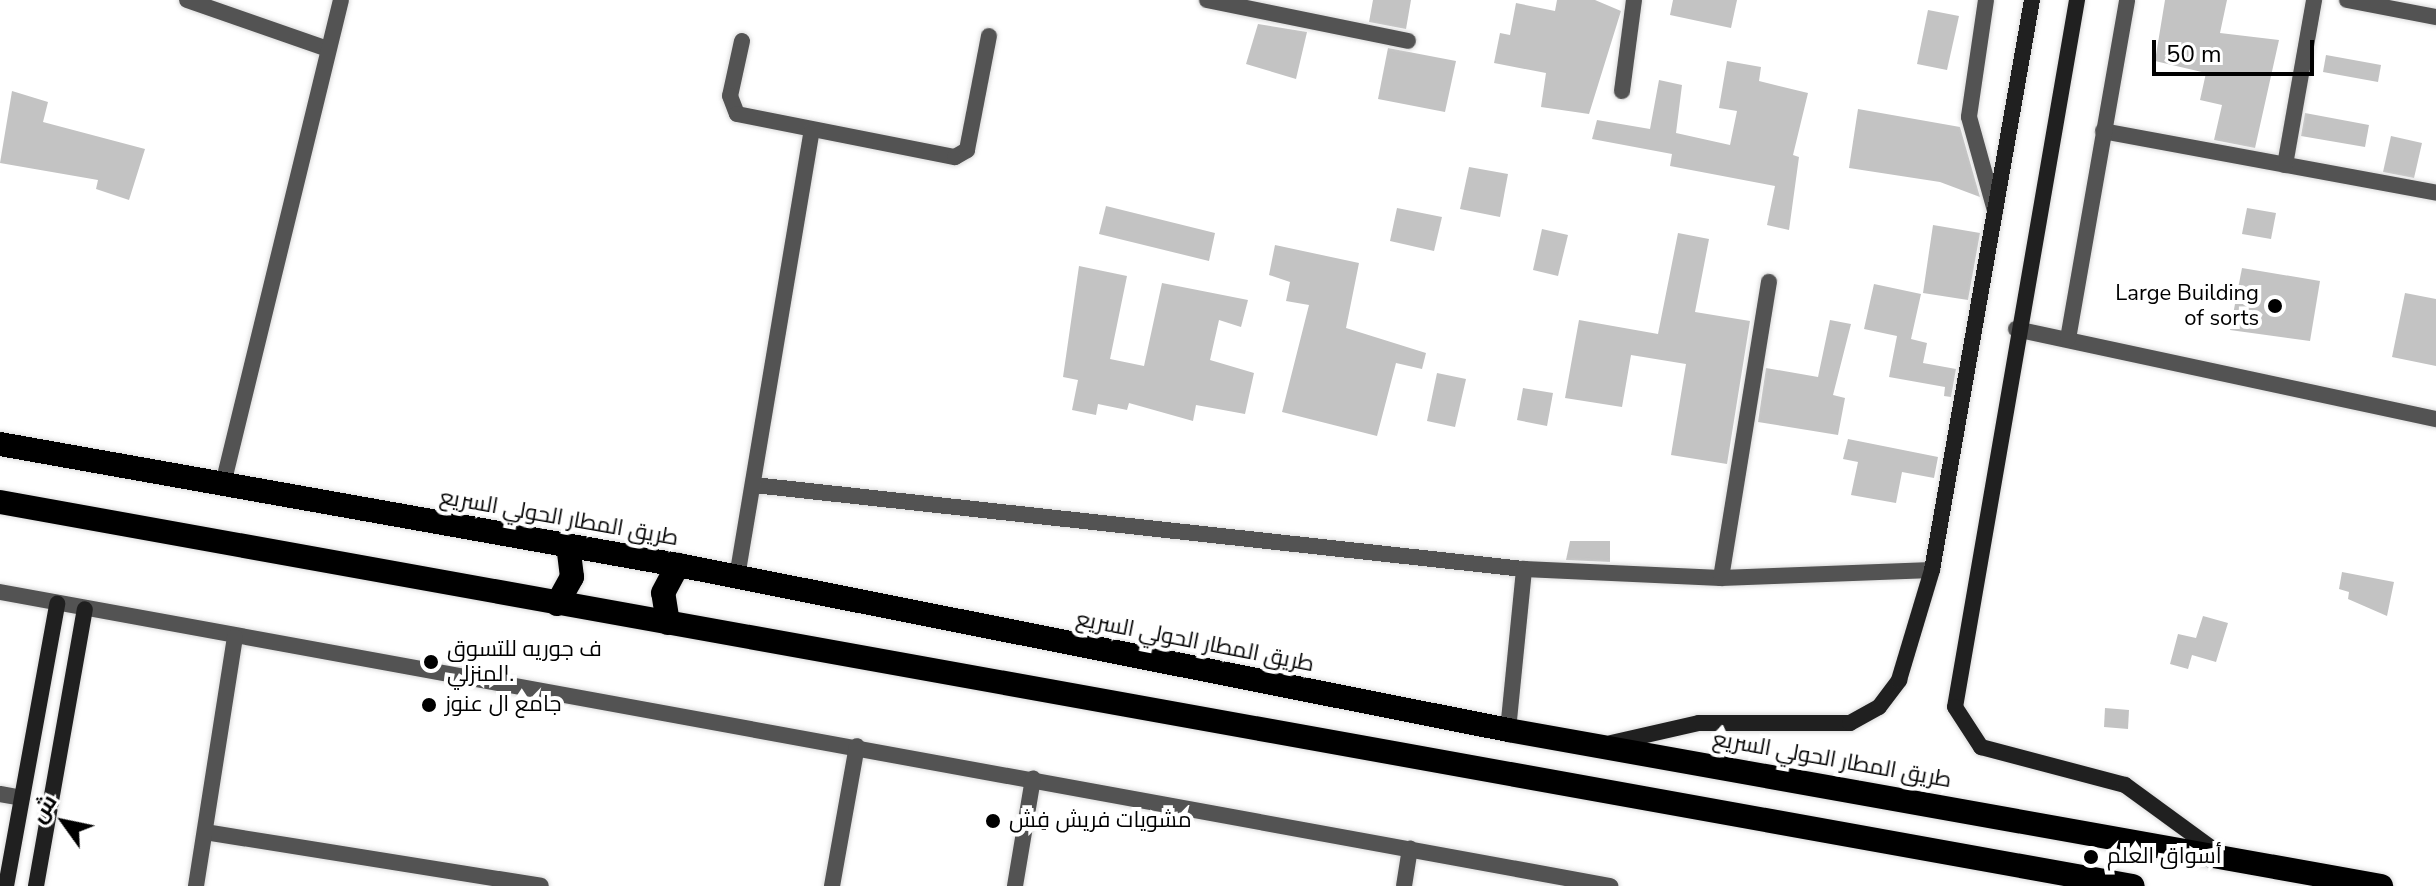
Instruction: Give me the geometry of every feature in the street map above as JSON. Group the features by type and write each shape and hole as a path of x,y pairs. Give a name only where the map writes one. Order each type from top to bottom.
{"highway":[{"name":"طريق المطار الحولي السريع","path":"0,444 678,565 1508,730 2381,886"},
{"path":"0,502 2133,886"},
{"path":"557,604 572,577 568,546"},
{"path":"668,623 663,593 678,565"}],"street":[{"path":"187,0 328,49"},
{"path":"223,484 341,0"},
{"path":"1207,0 1408,41"},
{"path":"1622,91 1634,0"},
{"path":"1986,0 1969,117 1995,211"},
{"path":"2068,339 2127,0"},
{"path":"2285,165 2314,0"},
{"path":"2347,0 2436,17"},
{"path":"1581,741 1628,741 1699,723 1834,726 1866,717 1906,665 1932,570 2034,2"},
{"path":"2074,2 1955,682 1959,718 1992,753 2125,785 2197,841 2249,863"},
{"path":"742,41 733,110 812,130 962,156 989,36"},
{"path":"737,577 812,130"},
{"path":"2103,131 2436,193"},
{"path":"1721,578 1769,282"},
{"path":"2016,329 2436,419"},
{"path":"754,485 1524,569 1721,578 1932,570"},
{"path":"1508,730 1524,569"},
{"path":"0,592 235,637 1033,778 1410,848 1573,883 1610,886"},
{"path":"6,886 57,604"},
{"path":"36,886 85,609"},
{"path":"196,886 235,637"},
{"path":"832,886 857,746"},
{"path":"1015,886 1033,778"},
{"path":"0,794 22,798"},
{"path":"205,832 541,886"},
{"path":"1404,886 1410,848"}],"building":[{"path":"1373,0 1411,0 1406,29 1369,22"},
{"path":"1557,0 1595,0 1621,11 1589,114 1541,107 1546,73 1494,63 1500,33 1510,35 1516,3 1555,11"},
{"path":"1673,0 1737,0 1731,28 1670,15"},
{"path":"2165,0 2227,0 2220,33 2279,40 2255,148 2214,140 2222,105 2200,100 2206,73 2155,61"},
{"path":"1928,10 1959,16 1947,70 1917,64"},
{"path":"1258,24 1307,32 1296,79 1246,64"},
{"path":"1388,48 1456,61 1445,112 1378,99"},
{"path":"2326,55 2381,65 2378,82 2323,72"},
{"path":"1727,61 1761,67 1759,81 1808,93 1793,155 1799,157 1789,230 1767,225 1775,186 1670,166 1672,154 1592,139 1597,120 1650,129 1659,80 1682,85 1676,133 1730,145 1737,111 1719,108"},
{"path":"12,91 48,102 43,122 145,149 129,200 96,189 98,180 0,163"},
{"path":"1858,109 1960,127 1980,197 1940,182 1849,168"},
{"path":"2305,113 2369,125 2365,147 2301,136"},
{"path":"2391,136 2422,143 2414,178 2383,172"},
{"path":"1469,167 1508,174 1500,217 1460,209"},
{"path":"1106,206 1215,233 1209,261 1099,234"},
{"path":"1397,208 1442,217 1434,251 1390,241"},
{"path":"2247,208 2276,213 2271,239 2242,234"},
{"path":"1933,225 1980,233 1968,300 1923,293"},
{"path":"1542,229 1568,235 1558,276 1533,270"},
{"path":"1678,233 1709,239 1695,312 1750,321 1727,464 1671,455 1686,364 1631,355 1622,407 1565,398 1579,320 1658,334"},
{"path":"1275,245 1359,263 1346,328 1426,353 1422,369 1396,363 1377,436 1282,412 1309,305 1286,301 1290,282 1269,275"},
{"path":"1079,266 1127,276 1110,359 1144,366 1162,283 1248,300 1241,327 1219,320 1210,360 1254,373 1245,414 1196,405 1193,421 1129,403 1127,410 1098,404 1096,415 1072,410 1078,380 1063,377"},
{"name":"Large Building of sorts","path":"2242,268 2320,281 2310,341 2230,330"},
{"path":"1874,284 1921,294 1911,339 1927,343 1923,363 1956,369 1951,397 1944,396 1945,387 1889,377 1897,336 1864,329"},
{"path":"2405,293 2436,299 2436,366 2392,357"},
{"path":"1830,320 1851,324 1833,395 1845,398 1838,435 1758,422 1766,368 1818,377"},
{"path":"1437,373 1466,379 1455,427 1427,421"},
{"path":"1523,388 1553,393 1547,426 1517,420"},
{"path":"1848,439 1938,457 1934,478 1902,472 1896,503 1851,495 1858,462 1843,459"},
{"path":"1570,541 1610,541 1610,562 1566,560"},
{"path":"2342,572 2394,582 2387,616 2348,599 2349,592 2339,589"},
{"path":"2203,616 2228,623 2216,662 2192,655 2188,669 2170,664 2178,634 2196,638"},
{"path":"2105,708 2129,710 2128,729 2104,727"}],"place":[{"name":"Large Building of sorts","path":"2275,306"},
{"name":"ف جوريه للتسوق المنزلي.","path":"431,662"},
{"name":"جامع ال عنوز","path":"429,705"},
{"name":"مشويات فريش فِش","path":"993,821"},
{"name":"أسواق العلم","path":"2091,857"}]}
